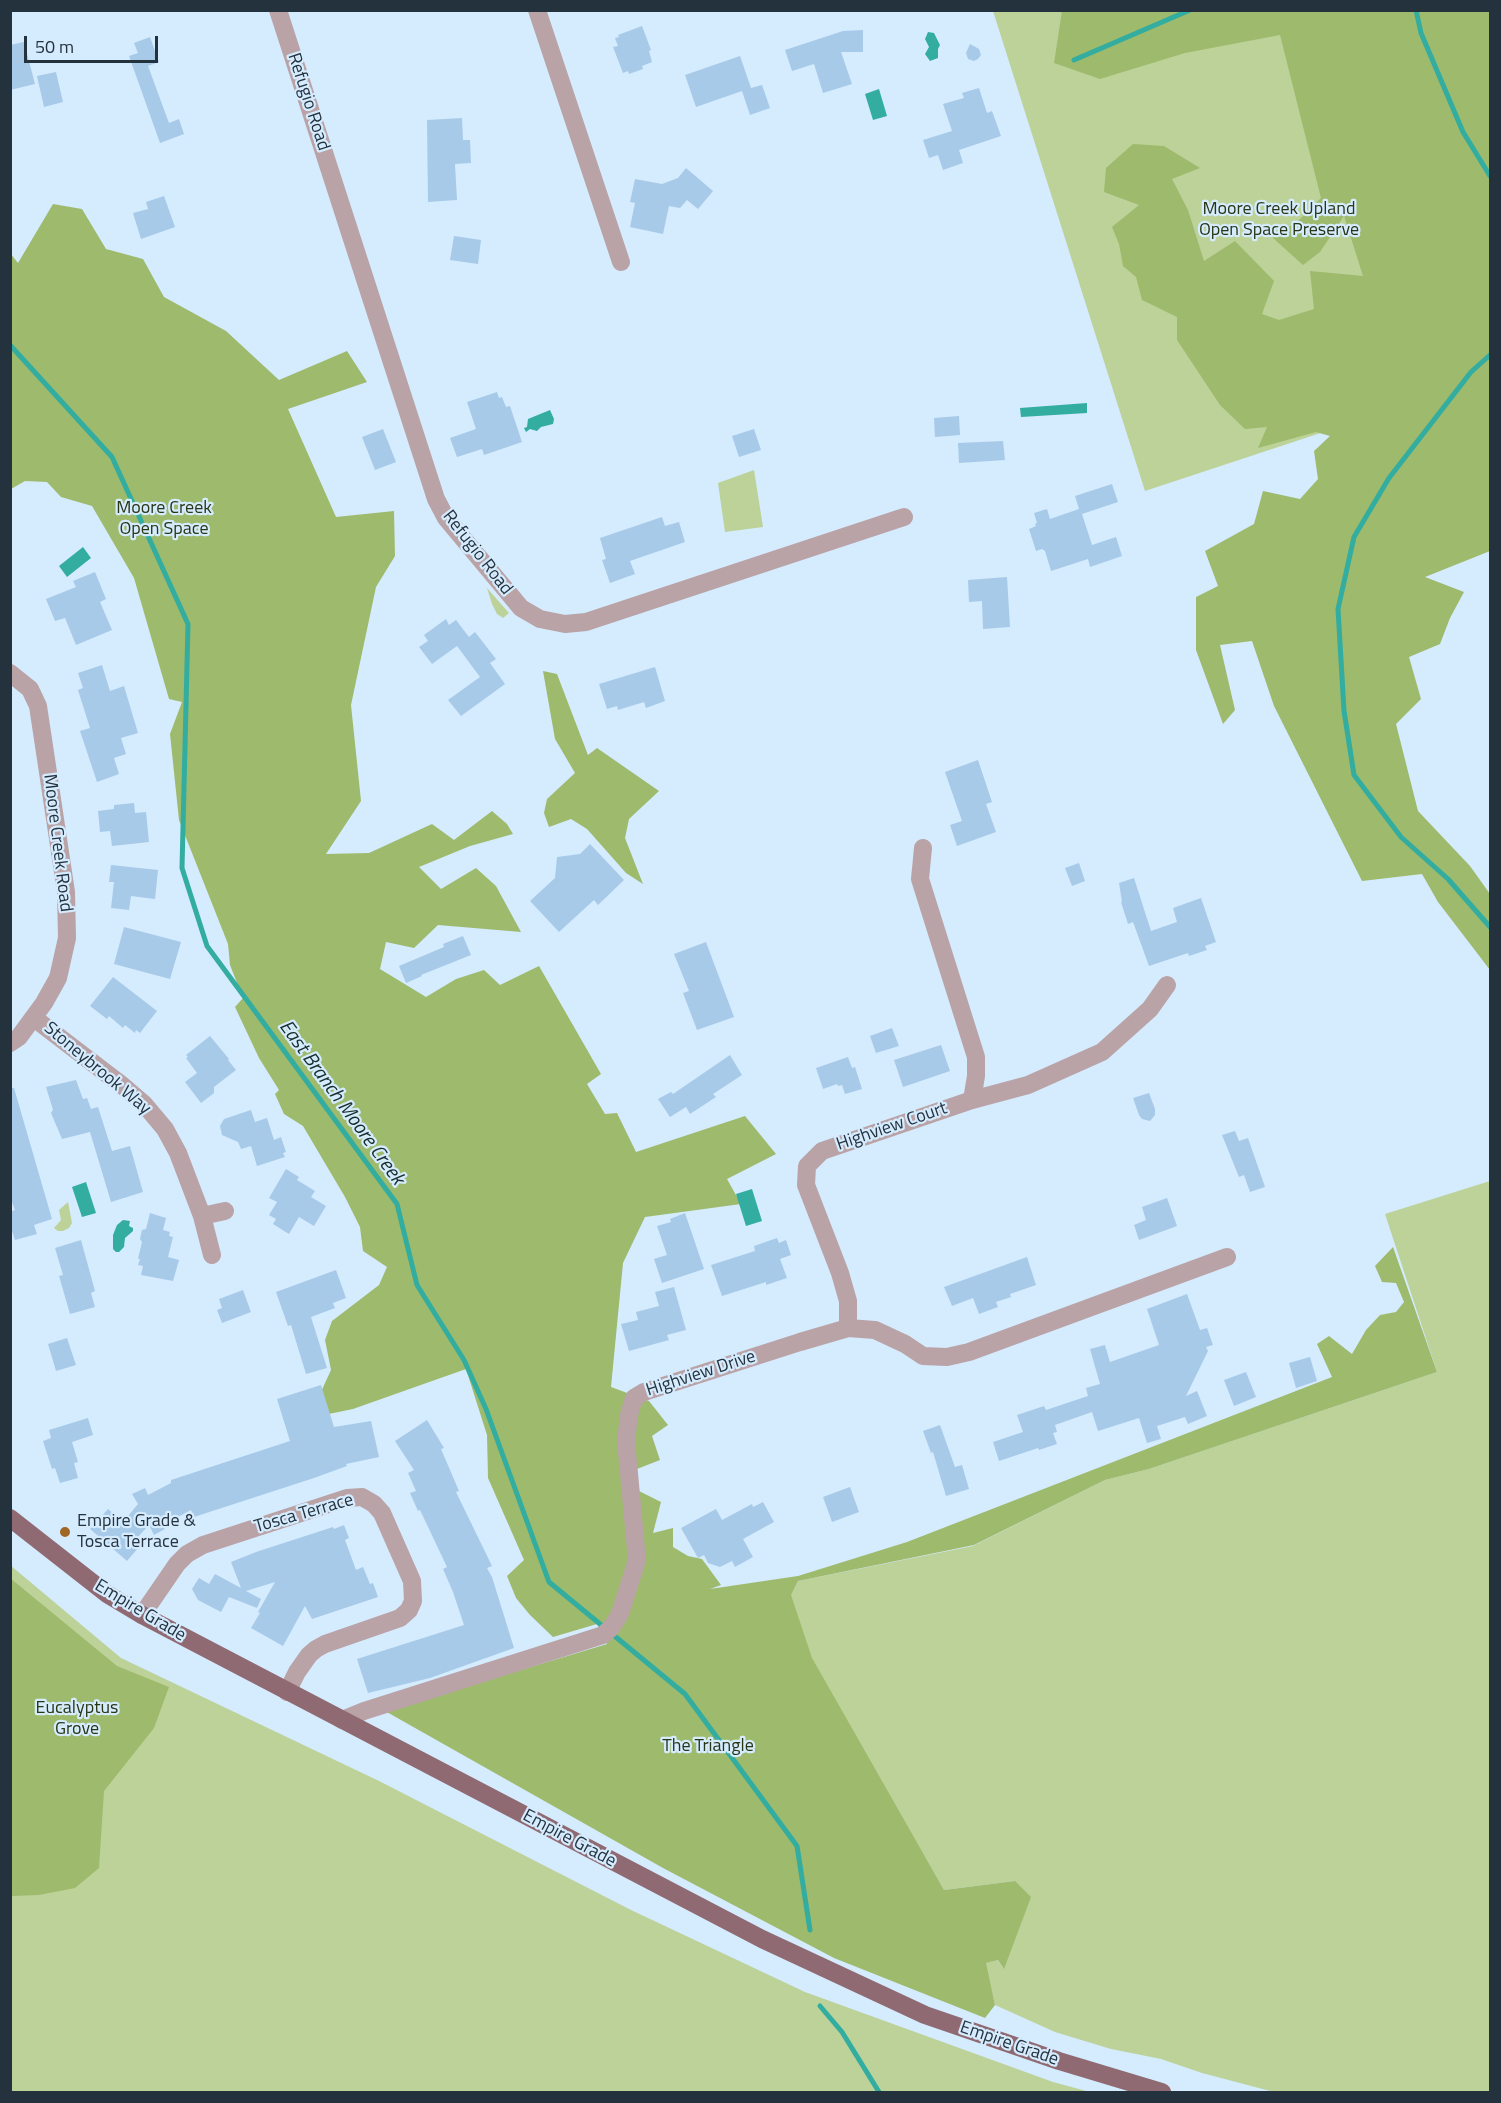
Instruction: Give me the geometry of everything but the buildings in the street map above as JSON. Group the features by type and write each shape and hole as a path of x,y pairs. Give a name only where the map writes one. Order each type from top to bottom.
{"main road":[{"name":"Empire Grade","path":"10,1518 107,1594 142,1616 762,1939 925,2015 1059,2061 1162,2092"}],"street":[{"name":"Refugio Road","path":"278,10 436,499 446,518 520,608 540,619 565,624 586,622 904,517"},
{"path":"537,10 621,262"},
{"name":"Moore Creek Road","path":"10,673 30,689 38,706 66,892 67,938 58,978 34,1018 10,1043"},
{"name":"Highview Court","path":"923,848 920,879 976,1057 972,1100"},
{"name":"Highview Court","path":"848,1328 848,1301 840,1273 806,1185 807,1166 822,1151 972,1100 1028,1085 1102,1052 1150,1009 1167,986"},
{"name":"Stoneybrook Way","path":"34,1018 130,1092 144,1104 165,1129 178,1153 202,1216 212,1255"},
{"path":"202,1216 225,1210"},
{"name":"Highview Drive","path":"342,1720 603,1635 611,1628 620,1614 637,1560 626,1441 629,1415 634,1398 644,1392 848,1328 875,1330 905,1344 923,1356 947,1357 969,1352 1227,1257"},
{"name":"Tosca Terrace","path":"142,1616 177,1564 187,1554 203,1545 347,1498 362,1497 374,1504 382,1513 412,1581 413,1601 409,1610 400,1618 316,1649 297,1672 287,1692"}],"green space":[{"name":"Moore Creek Upland Open Space Preserve","path":"993,11 1490,11 1490,377 1145,491"},
{"path":"1062,11 1490,11 1490,551 1425,577 1464,592 1450,618 1440,644 1409,657 1421,699 1396,724 1418,811 1470,866 1490,894 1490,970 1438,902 1422,874 1362,881 1274,706 1252,641 1220,645 1235,710 1223,724 1196,650 1196,597 1218,586 1205,551 1254,524 1263,491 1300,499 1318,479 1314,451 1330,436 1316,432 1258,448 1267,427 1245,429 1220,405 1177,340 1177,317 1142,300 1136,277 1123,266 1119,244 1112,227 1139,205 1104,192 1106,168 1133,144 1164,146 1200,168 1172,179 1188,210 1204,261 1235,241 1274,281 1262,314 1279,320 1314,309 1310,271 1363,276 1344,216 1320,252 1303,265 1273,238 1298,221 1321,198 1280,35 1185,53 1100,79 1054,63"},
{"path":"53,204 82,209 106,249 143,259 164,297 226,331 279,380 347,351 367,382 288,409 336,517 394,511 395,556 376,587 351,705 361,801 326,854 369,853 432,824 454,840 492,811 507,824 513,834 470,846 419,867 441,889 476,868 496,886 521,932 438,925 414,948 386,942 380,969 426,997 456,979 484,970 500,985 539,966 601,1074 587,1084 605,1114 617,1113 636,1152 745,1116 776,1154 727,1179 741,1204 645,1217 623,1263 611,1387 649,1401 668,1425 652,1436 660,1460 637,1469 633,1488 661,1502 653,1533 673,1528 673,1547 688,1556 702,1559 721,1585 710,1589 798,1576 907,1542 1332,1377 1317,1344 1329,1336 1352,1354 1366,1330 1380,1315 1396,1312 1404,1302 1396,1283 1382,1282 1375,1266 1393,1247 1437,1372 1149,1469 1105,1480 974,1545 798,1581 791,1595 812,1658 944,1890 1015,1881 1031,1897 1004,1969 998,1960 986,1963 995,2005 985,2018 834,1958 663,1868 385,1711 607,1644 597,1624 553,1637 516,1598 507,1576 524,1560 488,1478 487,1435 466,1369 353,1409 309,1418 331,1370 325,1340 332,1321 379,1285 387,1267 363,1251 360,1227 345,1197 303,1126 284,1114 275,1094 279,1090 259,1058 235,1007 243,998 230,965 228,944 179,820 170,734 182,702 169,699 134,578 92,506 61,497 47,482 25,481 11,489 10,253 18,263"},
{"path":"754,470 763,527 725,532 718,483"},
{"path":"487,588 509,613 503,618 497,614"},
{"path":"543,671 557,674 588,755 597,748 659,791 629,819 625,838 643,884 626,873 587,829 571,819 549,827 544,813 547,799 575,773 555,739"},
{"path":"1490,1181 1490,2092 1274,2092 1202,2073 1161,2059 1111,2049 1055,2032 995,2005 985,1963 998,1960 1003,1968 1015,1881 944,1890 817,1671 788,1600 798,1581 973,1546 1105,1480 1149,1469 1437,1372 1385,1214"},
{"path":"68,1202 72,1223 69,1228 58,1231 54,1228 61,1220 59,1210"},
{"path":"10,1565 121,1658 379,1781 631,1910 805,1992 1053,2082 1090,2092 11,2092"},
{"name":"Eucalyptus Grove","path":"10,1578 117,1666 169,1687 154,1728 104,1791 99,1868 75,1888 39,1895 11,1896"}],"shaded area":[{"path":"928,32 934,33 940,45 938,58 930,61 925,54 929,47 925,39"},
{"path":"879,89 887,116 873,120 865,94"},
{"path":"1087,403 1087,413 1021,417 1020,408"},
{"path":"550,410 554,419 553,424 541,427 537,431 530,429 526,432 524,428 527,427 528,419"},
{"path":"83,547 91,558 67,577 59,566"},
{"path":"86,1182 96,1213 82,1217 72,1187"},
{"path":"752,1189 762,1221 746,1226 736,1194"},
{"path":"123,1220 130,1221 129,1226 133,1228 133,1231 125,1238 124,1247 116,1252 113,1249 113,1235 117,1225"}],"waterway":[{"path":"1074,60 1190,10"},
{"path":"1416,10 1421,33 1463,132 1490,176"},
{"name":"East Branch Moore Creek","path":"10,345 112,457 188,624 182,868 207,946 397,1204 417,1285 464,1360 486,1409 549,1582 685,1694 797,1846 810,1930"},
{"path":"1490,355 1471,372 1389,478 1354,537 1338,609 1344,711 1354,775 1401,837 1448,879 1490,927"},
{"name":"East Branch Moore Creek","path":"820,2006 842,2032 879,2092"}],"place":[{"name":"Empire Grade & Tosca Terrace","path":"65,1532"}],"park label":[{"name":"Moore Creek Open Space","path":"164,519"},
{"name":"The Triangle","path":"708,1747"}]}
